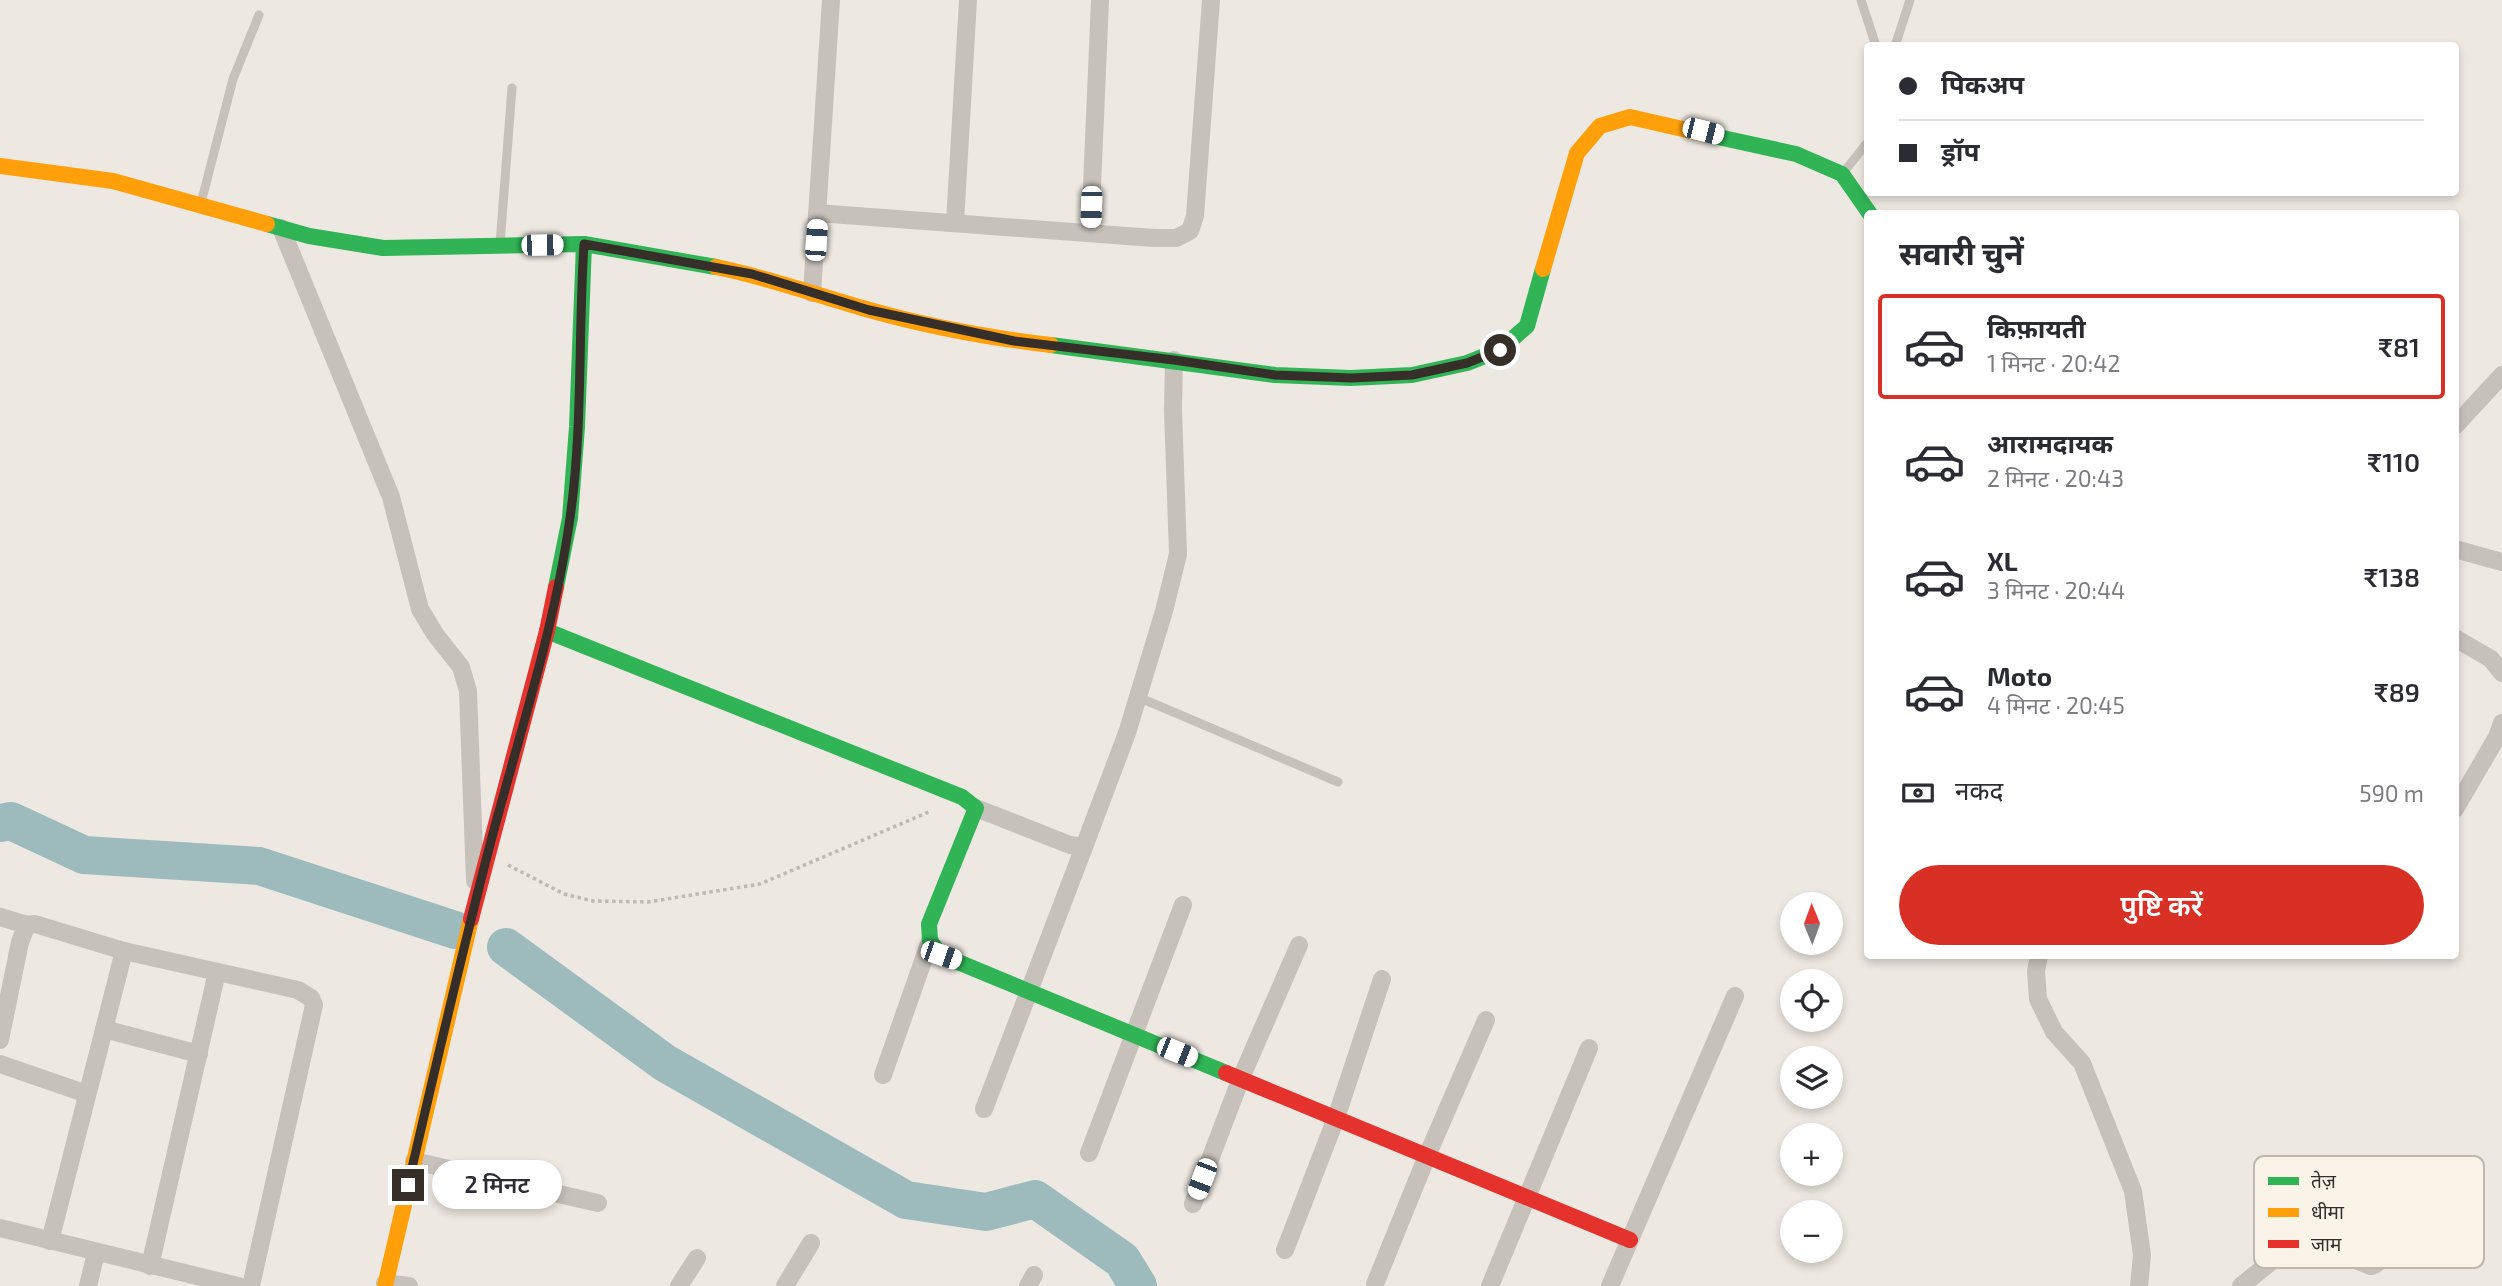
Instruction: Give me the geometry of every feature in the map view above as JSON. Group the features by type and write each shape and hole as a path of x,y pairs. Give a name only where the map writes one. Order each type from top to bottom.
{"street":[{"path":"812,293 831,0"},
{"path":"955,223 968,0"},
{"path":"1090,233 1100,0"},
{"path":"817,213 1176,238 1190,231 1195,216 1211,0"},
{"path":"0,166 113,181 309,236 383,248 584,244 752,274 869,310 1014,341 1275,375 1351,378 1412,375 1467,363 1500,350 1527,326 1577,153 1600,127 1630,117 1796,154 1842,174 1867,210"},
{"path":"281,228 391,497 420,609 435,634 461,667 468,691 476,899"},
{"path":"409,1286 385,1285 463,950 547,631 570,518 578,427 579,321 584,244"},
{"path":"984,1108 1105,796 1164,611 1178,554 1174,360"},
{"path":"2459,422 2502,375"},
{"path":"2459,550 2502,562"},
{"path":"547,631 1070,845 1084,847"},
{"path":"2459,640 2491,659 2502,673"},
{"path":"2459,802 2497,737 2502,723"},
{"path":"883,1075 930,941 929,924 969,802"},
{"path":"1089,1153 1183,905"},
{"path":"0,917 27,925 35,924 124,951 298,990 311,998 314,1005 251,1286"},
{"path":"0,1040 20,942 27,925"},
{"path":"930,941 941,955 1630,1240"},
{"path":"1193,1204 1241,1079 1299,945"},
{"path":"50,1241 124,951"},
{"path":"2038,959 2036,971 2038,999 2054,1032 2082,1063 2133,1191 2142,1255 2139,1286"},
{"path":"150,1266 217,972"},
{"path":"1285,1250 1336,1118 1382,979"},
{"path":"1610,1286 1735,996"},
{"path":"1375,1284 1486,1020"},
{"path":"103,1030 199,1054"},
{"path":"1490,1286 1589,1048"},
{"path":"0,1065 87,1094"},
{"path":"414,1161 598,1203"},
{"path":"0,1228 150,1266 193,1281 238,1286"},
{"path":"785,1286 811,1243"},
{"path":"88,1286 96,1253"},
{"path":"679,1286 697,1258"},
{"path":"2241,1286 2263,1268"}],"lane":[{"path":"1861,0 1875,42"},
{"path":"1896,42 1910,0"},
{"path":"201,206 233,79 259,15"},
{"path":"499,246 512,89"},
{"path":"1842,174 1864,147"},
{"path":"1138,697 1338,782"}],"path":[{"path":"487,855 564,894 593,901 648,902 760,884 969,802"}],"waterway":[{"path":"0,823 11,821 84,855 259,866 455,930"},
{"path":"506,947 665,1063 906,1200 986,1212 1035,1199 1122,1260 1138,1286"}],"traffic: fast":[{"path":"1709,135 1796,154 1842,174 1867,210"},
{"path":"267,224 309,236 383,248 584,244 716,267"},
{"path":"556,587 570,518 577,427 584,244"},
{"path":"1051,345 1275,375 1351,378 1412,375 1467,363 1500,350 1527,326 1543,269"},
{"path":"547,631 962,797 976,808 929,924 930,941 941,955 1226,1073"}],"traffic: slow":[{"path":"1543,269 1577,153 1600,126 1630,117 1709,135"},
{"path":"0,166 113,181 267,224"},
{"path":"716,267 911,321 1051,345"},
{"path":"385,1286 471,919"}],"traffic: jam":[{"path":"471,919 547,631 556,587"},
{"path":"1226,1073 1630,1240"}],"route":[{"path":"408,1185 471,918 547,631 570,518 578,427 579,321 584,244 752,274 869,310 1014,341 1275,375 1351,378 1412,375 1467,363 1500,350"}]}
